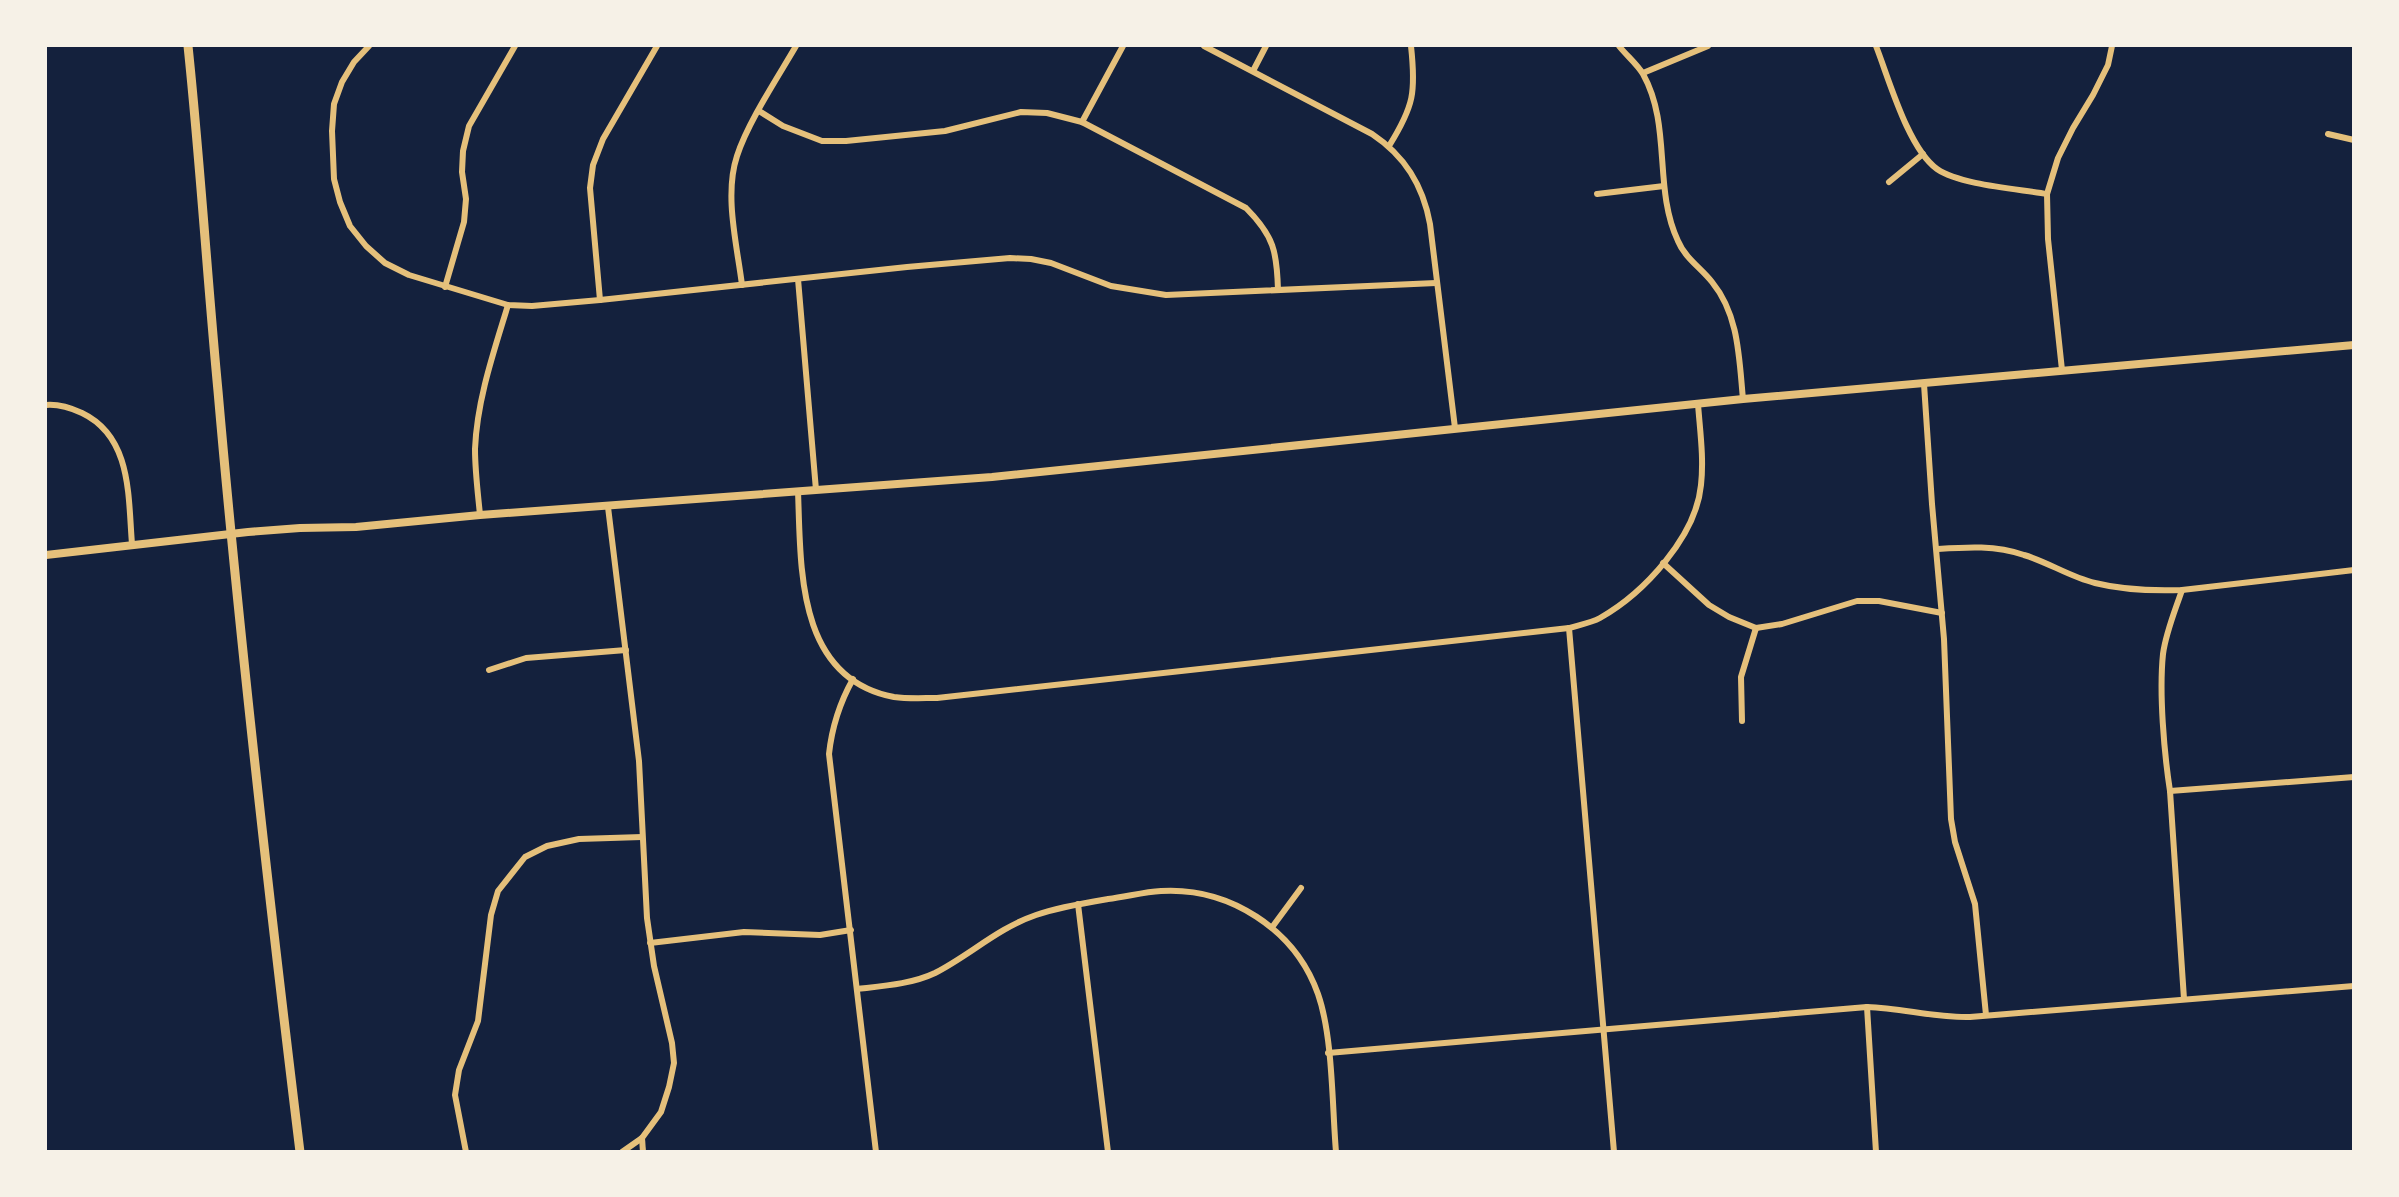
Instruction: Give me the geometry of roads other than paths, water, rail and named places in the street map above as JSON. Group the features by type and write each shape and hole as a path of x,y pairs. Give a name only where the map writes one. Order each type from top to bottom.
{"main road":[{"path":"188,46 200,159 218,391 278,970 300,1152"}],"street":[{"path":"369,46 354,62 342,82 334,104 334,179 350,226 385,264 409,275 508,305 532,306 600,300 1010,258 1051,263 1111,286 1166,295 1436,283"},
{"path":"445,287 464,222 466,198 462,173 463,151 469,126 515,46"},
{"path":"600,300 590,188 593,165 603,139 657,46"},
{"path":"742,285 733,205 736,156 796,46"},
{"path":"1082,122 1123,46"},
{"path":"1204,46 1372,134 1390,146 1407,164 1426,200 1455,428"},
{"path":"1253,71 1265,46"},
{"path":"1390,146 1413,99 1415,77 1411,46"},
{"path":"1619,46 1643,73 1659,119 1664,186 1678,242 1692,262 1712,281 1726,302 1735,328 1743,399"},
{"path":"1643,73 1708,46"},
{"path":"1876,46 1904,120 1923,153 1938,170 1969,181 2047,194"},
{"path":"2062,370 2048,239 2047,194 2057,158 2093,96 2108,65 2112,46"},
{"path":"759,111 783,126 822,141 945,131 1021,112 1047,113 1082,122 1246,208 1270,237 1277,257 1278,290"},
{"path":"2328,134 2354,141"},
{"path":"1889,182 1923,153"},
{"path":"1597,194 1664,186"},
{"path":"799,279 816,490"},
{"path":"480,515 475,451 477,423 508,305"},
{"path":"46,555 300,528 356,527 480,515 992,477 1743,399 2354,345"},
{"path":"1924,384 1942,613 1951,819 1955,842 1975,904 1986,1015"},
{"path":"47,403 74,409 95,419 119,448 125,466 132,544"},
{"path":"798,491 802,582 812,628 828,654 853,679 872,690 893,697 937,698 1569,628 1597,620 1622,603 1663,563 1684,536 1701,488 1698,404"},
{"path":"608,506 639,761 650,943 674,1063 661,1112 642,1139 622,1152"},
{"path":"1937,550 1982,547 2003,550 2025,555 2071,576 2096,583 2153,591 2354,570"},
{"path":"1663,563 1709,605 1756,628 1782,624 1857,601 1879,601 1942,613"},
{"path":"2182,590 2163,653 2166,767 2170,791 2184,999"},
{"path":"1569,628 1614,1152"},
{"path":"1742,721 1741,677 1756,628"},
{"path":"489,670 526,658 626,650"},
{"path":"853,679 839,703 829,754 876,1152"},
{"path":"2170,791 2354,777"},
{"path":"466,1152 455,1095 458,1070 478,1021 491,915 498,891 525,857 547,846 579,839 642,837"},
{"path":"1273,926 1301,888"},
{"path":"857,989 894,985 932,974 966,955 1000,931 1035,915 1078,904 1160,891 1189,892 1214,897 1273,926 1306,967 1318,994 1328,1053 1336,1152"},
{"path":"1078,904 1108,1152"},
{"path":"650,943 744,932 820,935 851,930"},
{"path":"1328,1053 1867,1007 1909,1010 1951,1018 2354,986"},
{"path":"1867,1007 1876,1152"},
{"path":"642,1139 643,1152"}]}
